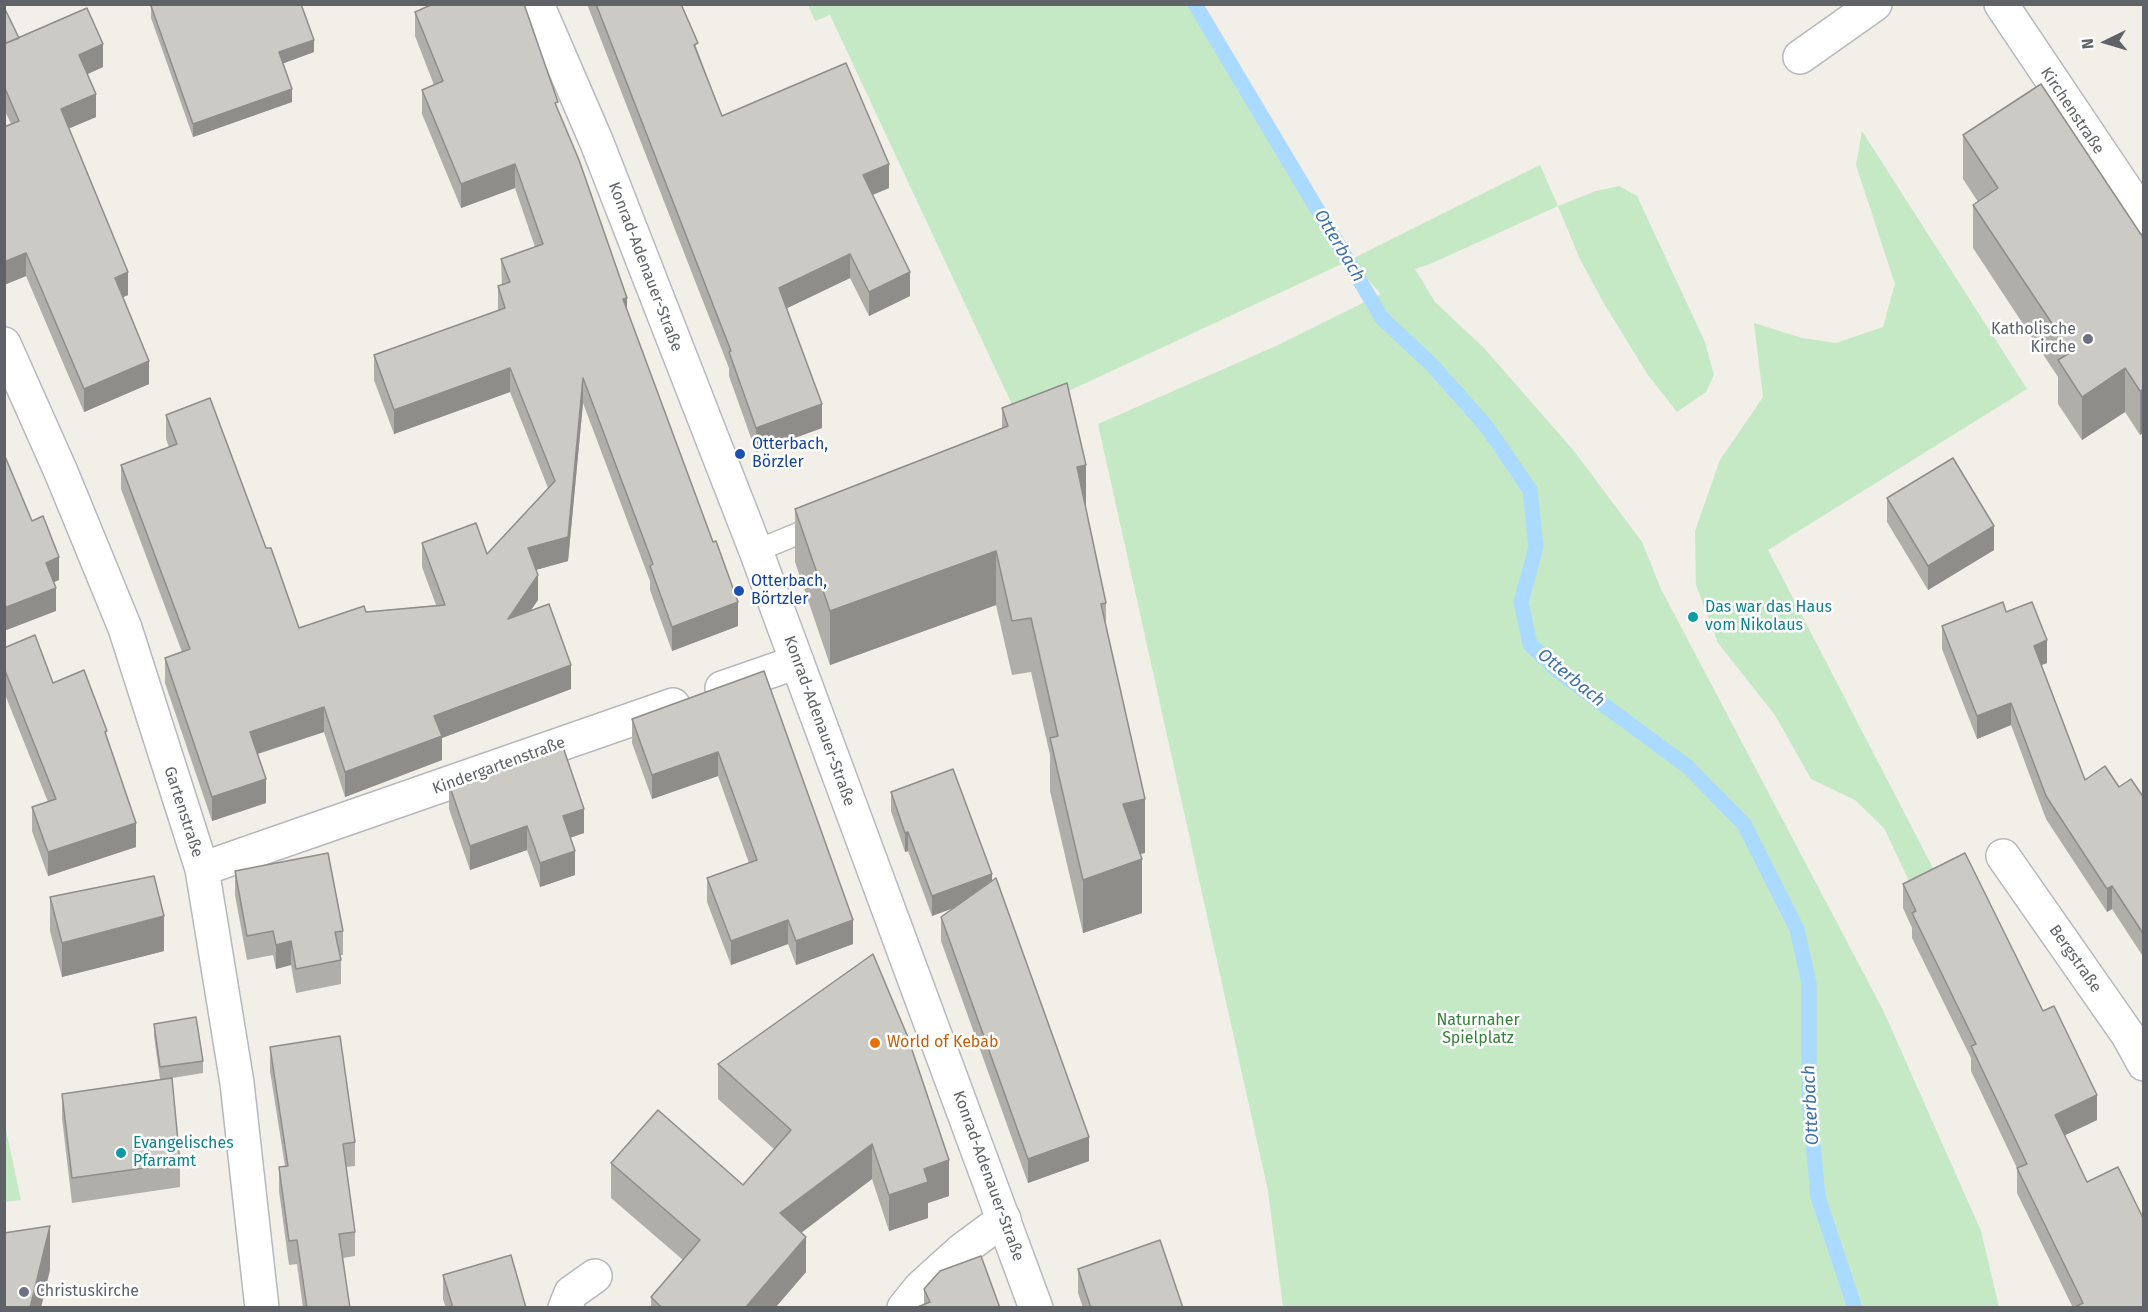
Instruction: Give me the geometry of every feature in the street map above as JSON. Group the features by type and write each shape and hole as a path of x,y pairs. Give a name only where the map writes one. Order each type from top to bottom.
{"street":[{"name":"Konrad-Adenauer-Straße","path":"537,4 597,143 756,551 1036,1308"},
{"path":"1800,57 1875,4"},
{"name":"Kirchenstraße","path":"2001,4 2144,217"},
{"name":"Gartenstraße","path":"4,344 61,472 125,628 202,869 237,1083 262,1308"},
{"name":"Kindergartenstraße","path":"202,869 797,662"},
{"name":"Bergstraße","path":"2003,856 2128,1035 2144,1064"},
{"path":"904,1308 921,1287 962,1250 1004,1220"},
{"path":"565,1308 571,1293 595,1276"}],"lane":[{"path":"756,551 842,515"}],"green space":[{"path":"808,5 1190,5 1346,262 1017,415 830,15 815,21"},
{"path":"1862,131 2027,389 1768,550 1934,870 1910,883 1884,828 1855,800 1811,779 1775,715 1718,643 1696,585 1695,531 1720,460 1763,397 1754,323 1802,338 1836,343 1883,327 1895,284 1856,165"},
{"name":"Naturnaher Spielplatz","path":"1540,165 1558,206 1415,269 1435,302 1484,348 1574,451 1642,542 1661,589 1883,1010 1981,1231 1999,1307 1283,1307 1268,1191 1098,424 1276,346 1381,294 1350,260"},
{"path":"1619,186 1637,196 1705,342 1714,375 1706,392 1677,412 1648,375 1603,302 1579,257 1558,206 1596,191"},
{"path":"4,1121 21,1200 5,1202 4,1202"}],"building":[{"path":"154,4 301,4 314,40 279,52 292,89 193,124 151,6"},
{"path":"433,4 524,4 558,102 555,103 579,160 627,298 623,299 713,542 716,541 738,602 672,627 650,566 653,564 583,378 568,537 528,548 538,575 508,619 549,604 571,665 434,716 442,736 345,772 324,707 250,732 266,779 212,797 165,658 190,649 121,465 177,444 166,415 210,398 266,548 271,548 299,628 364,606 366,612 445,605 422,543 476,523 487,554 555,481 510,368 394,410 374,355 505,308 498,286 510,282 501,259 543,244 515,164 461,184 422,90 443,81 415,12"},
{"path":"596,4 681,4 698,43 694,45 722,116 846,63 889,164 863,175 910,272 869,292 850,254 779,288 822,404 756,428 729,352 731,351"},
{"path":"4,7 19,38 4,44"},
{"path":"87,8 103,44 79,55 96,94 61,109 128,272 115,278 149,361 84,389 26,253 4,262 4,127 19,121 4,86 4,44"},
{"name":"Katholische Kirche","path":"2041,84 2144,239 2144,389 2140,391 2125,368 2082,397 2058,360 2071,352 1973,205 1998,188 1963,135"},
{"path":"1067,383 1086,465 1077,467 1106,603 1101,604 1145,799 1123,804 1142,859 1083,880 1050,738 1058,736 1031,618 1012,621 996,551 830,611 795,509 1008,426 1002,408"},
{"path":"4,454 32,521 43,516 59,557 46,563 56,588 4,608"},
{"path":"1953,458 1994,526 1928,566 1887,498"},
{"path":"2003,602 2006,612 2032,602 2047,640 2034,646 2085,780 2105,766 2119,787 2131,779 2144,798 2144,935 2112,886 2107,889 2046,796 2011,703 1977,716 1942,626"},
{"path":"35,635 53,683 84,670 107,731 105,732 136,823 48,852 32,807 56,799 4,668 4,648"},
{"path":"764,671 853,920 796,941 788,920 731,941 707,878 757,860 718,752 652,775 632,719"},
{"path":"562,744 584,809 563,816 575,851 540,863 527,826 470,846 449,784"},
{"path":"953,769 992,874 932,896 908,832 905,833 891,792"},
{"path":"328,853 343,931 335,932 341,960 296,969 291,941 276,945 273,931 247,936 235,871"},
{"path":"1965,853 2043,1011 2054,1006 2097,1095 2055,1115 2087,1182 2118,1167 2144,1220 2144,1308 2073,1308 2083,1303 2017,1168 2027,1164 1971,1046 1976,1044 1912,913 1916,911 1903,884"},
{"path":"154,876 164,916 62,943 50,897"},
{"path":"996,878 1089,1137 1028,1159 941,917"},
{"path":"873,954 907,1035 949,1160 924,1169 928,1182 889,1195 872,1144 780,1213 806,1237 745,1308 662,1308 651,1297 700,1240 611,1163 658,1110 743,1185 791,1130 718,1064"},
{"path":"196,1017 203,1061 160,1067 154,1024"},
{"path":"340,1036 355,1142 343,1144 355,1232 339,1234 350,1308 307,1308 297,1240 289,1241 279,1167 288,1166 270,1047"},
{"name":"Evangelisches Pfarramt","path":"172,1078 180,1163 72,1178 62,1094"},
{"path":"50,1226 30,1308 4,1308 4,1233"},
{"path":"1160,1240 1183,1308 1091,1308 1078,1269"},
{"path":"511,1255 526,1308 453,1308 443,1275"},
{"path":"981,1256 1000,1308 915,1308 930,1302 924,1289 940,1271"}],"waterway":[{"name":"Otterbach","path":"1195,4 1382,318 1433,366 1487,427 1530,490 1536,547 1521,602 1530,644 1558,671 1688,767 1744,824 1797,929 1809,983 1809,1099 1818,1197 1855,1308"}],"place":[{"name":"Katholische Kirche","path":"2088,339"},
{"name":"Otterbach, Börzler","path":"740,454"},
{"name":"Otterbach, Börtzler","path":"739,591"},
{"name":"Das war das Haus vom Nikolaus","path":"1693,617"},
{"name":"World of Kebab","path":"875,1043"},
{"name":"Evangelisches Pfarramt","path":"121,1153"},
{"name":"Christuskirche","path":"24,1292"}]}
